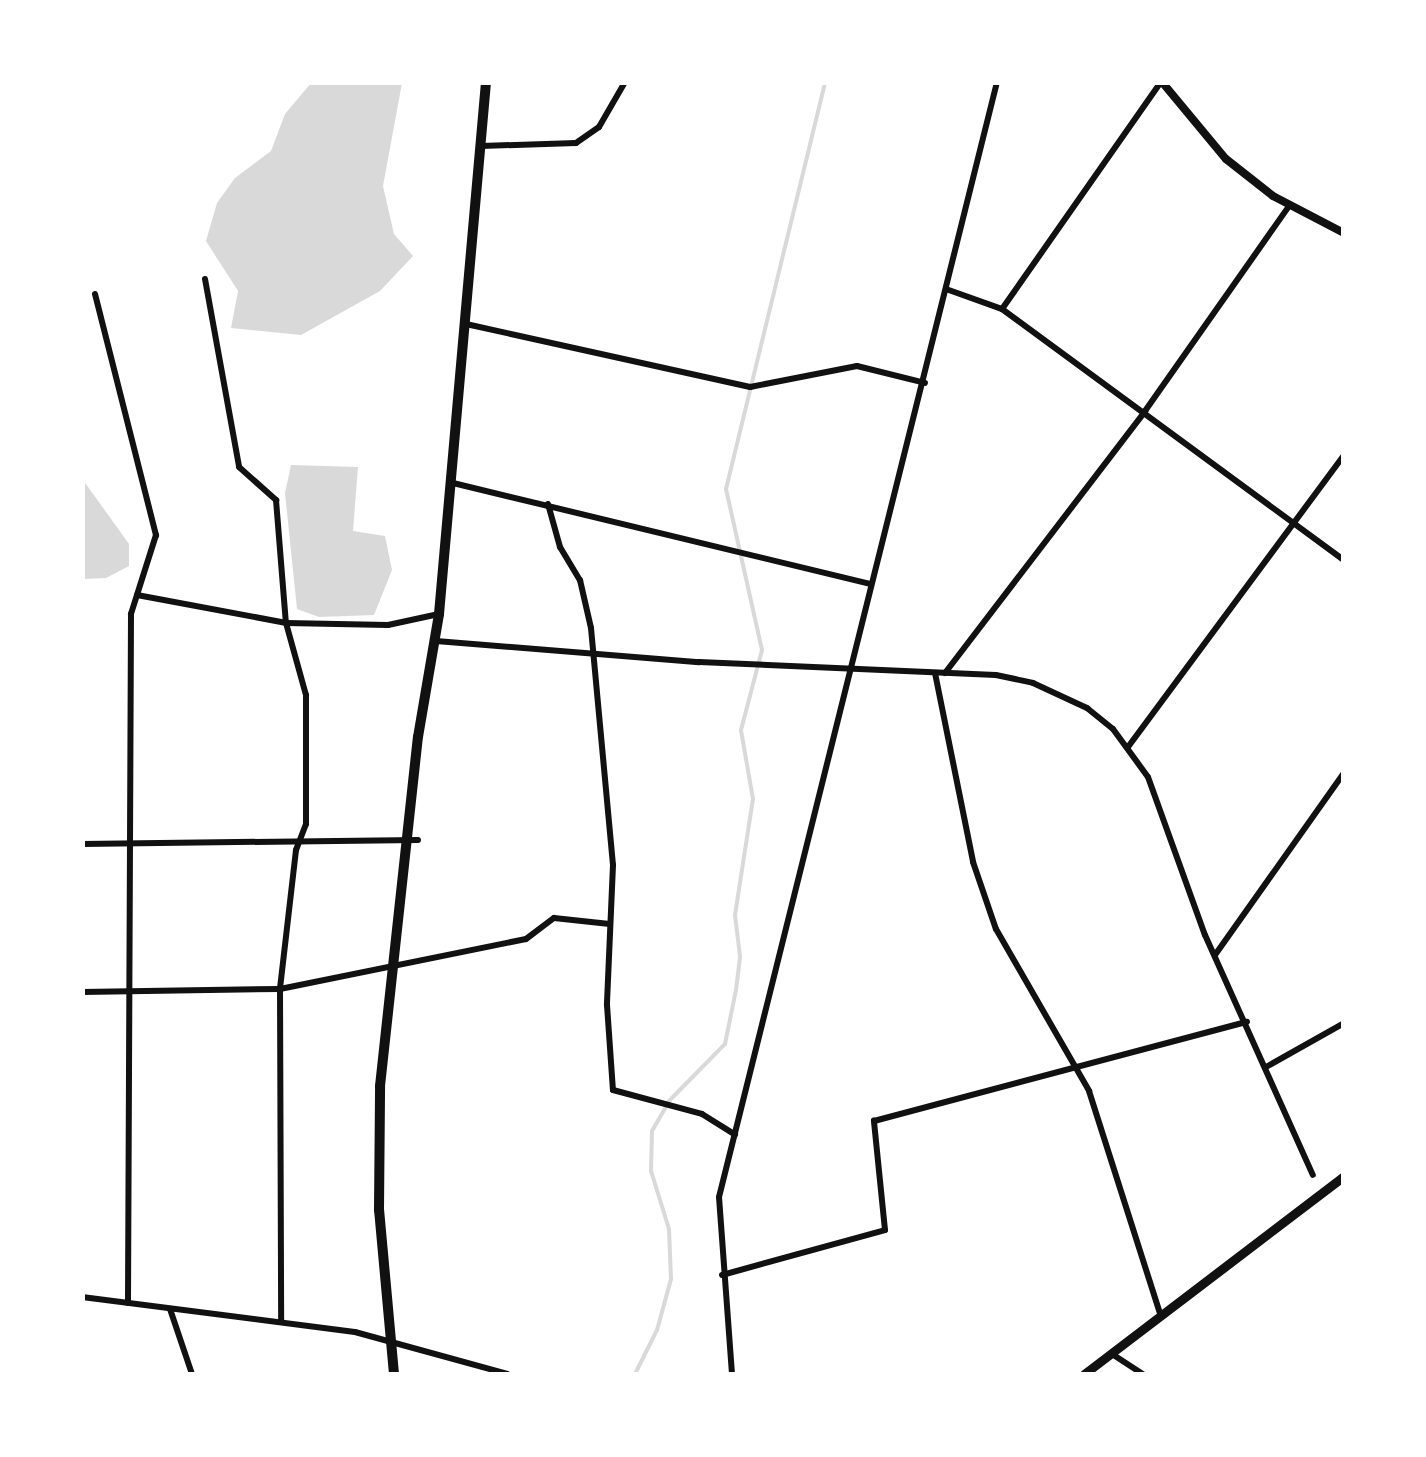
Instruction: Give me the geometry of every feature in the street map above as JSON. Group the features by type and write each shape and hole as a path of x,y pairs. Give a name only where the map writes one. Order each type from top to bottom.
{"main road":[{"path":"394,1374 378,1156 392,966 412,840 439,614 486,82"},
{"path":"1084,1374 1344,1176"}],"street":[{"path":"481,146 576,143 599,127 626,82"},
{"path":"732,1374 716,1224 870,584 925,383 997,82"},
{"path":"1002,309 1162,82 1226,159 1290,206 1344,233"},
{"path":"945,673 1145,411 1290,206"},
{"path":"205,279 239,466 276,500 286,623 306,695 306,824 300,840 280,989 281,1322"},
{"path":"946,288 1002,309 1344,560"},
{"path":"95,294 156,535 131,614 128,1303"},
{"path":"466,324 750,387 857,366 925,383"},
{"path":"1128,747 1344,455"},
{"path":"452,483 870,584"},
{"path":"548,504 560,547 580,580 591,654 613,864 613,1090 702,1114 735,1135"},
{"path":"138,595 286,623 388,626 439,614"},
{"path":"436,641 591,654 945,673 1033,683 1086,708 1128,747 1148,777 1214,955 1313,1175"},
{"path":"935,673 974,862 996,929 1106,1133 1161,1317"},
{"path":"1214,955 1344,773"},
{"path":"82,844 130,840 412,840"},
{"path":"82,992 280,989 526,939 554,918 610,924"},
{"path":"722,1274 885,1230 874,1121 1072,1064 1246,1022"},
{"path":"1266,1067 1344,1023"},
{"path":"82,1297 391,1340 507,1374"},
{"path":"170,1309 192,1374"},
{"path":"1112,1354 1143,1374"}],"shaded area":[{"path":"311,83 402,83 383,186 394,234 413,256 380,291 301,335 231,328 238,291 206,241 217,203 235,178 271,151 285,114"},
{"path":"291,465 358,467 353,531 385,536 392,570 374,615 319,617 297,609 285,493"},
{"path":"83,480 129,544 129,566 106,578 83,579"}],"waterway":[{"path":"635,1374 657,1330 671,1279 669,1229 651,1171 652,1131 669,1101 725,1044 736,990 740,956 735,915 753,799 741,730 762,650 726,489 825,82"}]}
